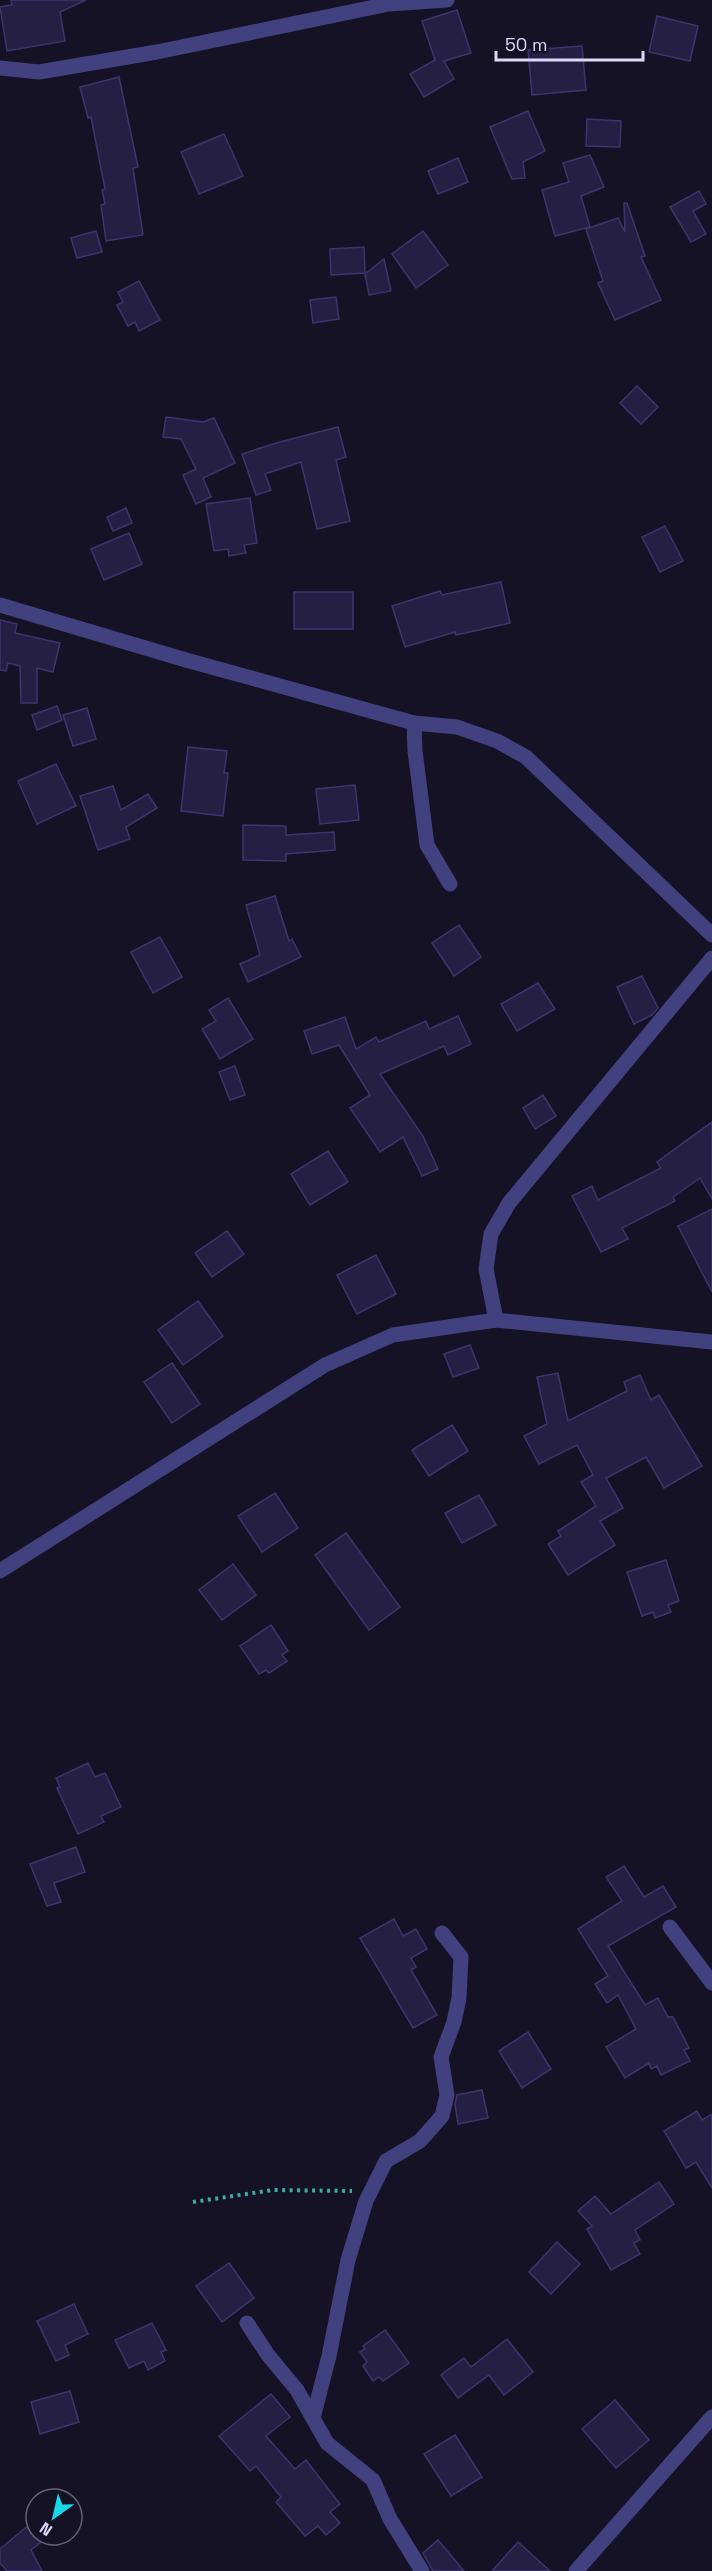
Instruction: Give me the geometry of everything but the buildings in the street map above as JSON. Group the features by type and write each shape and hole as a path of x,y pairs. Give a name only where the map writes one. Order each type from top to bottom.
{"street":[{"path":"0,68 39,72 157,52 389,4 447,0"},
{"path":"0,605 186,660 414,723 457,727 497,741 526,757 712,935"},
{"path":"414,723 415,751 427,845 450,884"},
{"path":"496,1320 486,1269 491,1234 509,1203 712,958"},
{"path":"0,1571 325,1365 393,1335 496,1320 712,1342"},
{"path":"670,1927 712,1983"},
{"path":"313,2418 329,2356 348,2260 371,2191 386,2162 420,2141 442,2116 447,2095 441,2057 455,2014 461,1957 442,1933"},
{"path":"247,2323 268,2355 297,2390 327,2443 373,2480 390,2519 422,2571"},
{"path":"576,2571 712,2416"}],"path":[{"path":"193,2202 273,2190 371,2191"}]}
